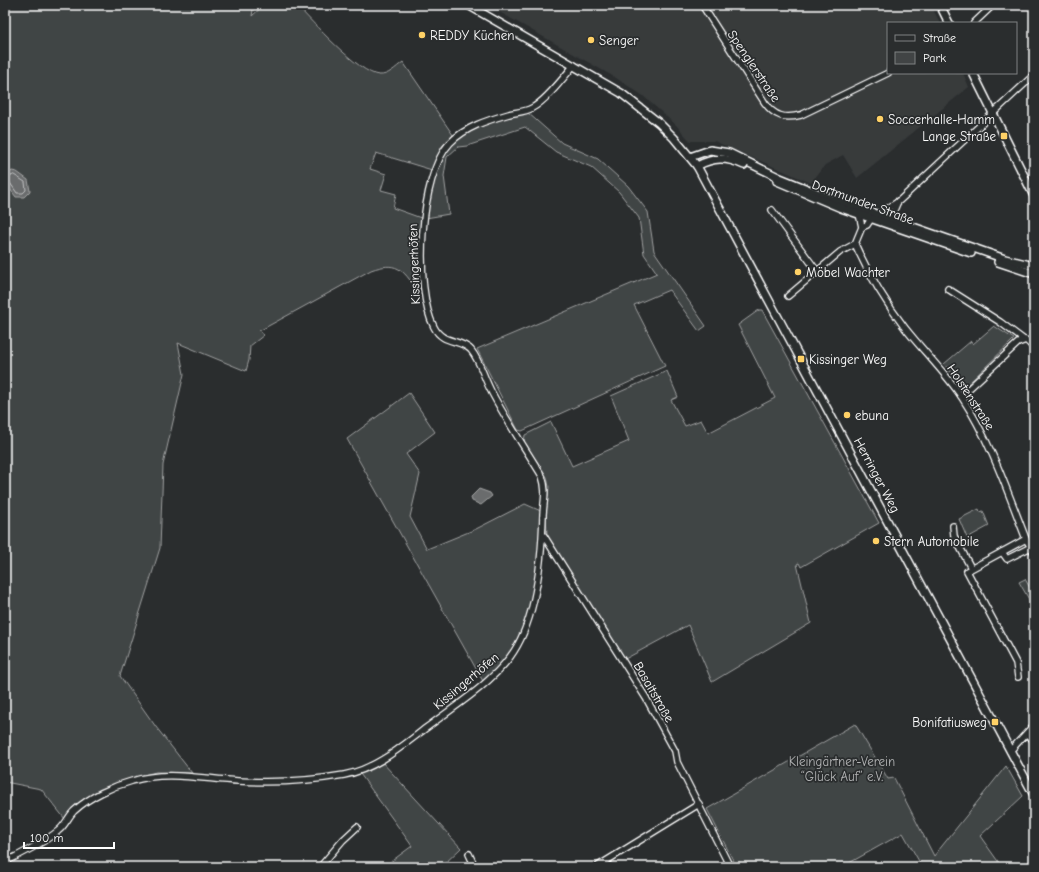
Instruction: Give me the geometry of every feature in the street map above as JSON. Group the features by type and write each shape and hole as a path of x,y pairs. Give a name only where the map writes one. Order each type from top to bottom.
{"main road":[{"path":"468,5 621,93 645,110 674,138 697,166"},
{"path":"940,5 948,22"},
{"path":"973,74 1034,196"},
{"name":"Dortmunder Straße","path":"690,157 710,150 729,153 787,180 876,218"},
{"name":"Dortmunder Straße","path":"697,166 715,158 730,160 789,187 859,214 1005,259 1034,266"},
{"name":"Herringer Weg","path":"697,166 1034,795"},
{"name":"Dortmunder Straße","path":"889,222 1034,274"}],"street":[{"name":"Spenglerstraße","path":"702,5 765,103 779,116 788,118 801,115 887,73"},
{"path":"975,22 993,5"},
{"name":"Kissingerhöfen","path":"5,862 36,846 59,831 75,810 89,800 132,780 156,776 178,776 243,782 290,781 345,775 367,768 381,761 476,690 511,656 522,635 530,613 544,536 543,512 546,489 542,476 491,390 475,355 465,345 445,339 434,328 427,311 424,295 422,227 434,170 449,143 465,132 489,120 533,108 574,65"},
{"path":"862,227 867,225 898,201 992,112 1034,75"},
{"path":"889,222 898,201"},
{"path":"772,210 817,271"},
{"path":"788,296 840,252 856,244 862,227 859,214"},
{"name":"Holstenstraße","path":"856,244 862,258 905,328 941,369 961,396 990,448 1026,539 1033,549"},
{"path":"948,289 1000,322 1030,343 1034,348"},
{"path":"961,396 1016,345 1024,340"},
{"path":"953,526 954,536 971,568"},
{"name":"Basaltstraße","path":"544,536 646,698 675,751 677,762 730,867"},
{"path":"1018,678 1016,663 967,571 1026,539"},
{"path":"1002,552 1007,559 1033,549"},
{"path":"1010,751 1034,725"},
{"path":"1027,734 1034,741"},
{"path":"598,866 699,804"},
{"path":"320,867 338,845 357,826"},
{"path":"469,854 475,867"}],"shaded area":[{"path":"487,5 931,5 940,22 887,22 887,74 963,74 969,87 857,178 843,155 825,165 811,183 714,141 690,141 676,125 642,95 616,78"}],"green space":[{"path":"5,5 251,5 253,10 252,16 264,5 296,5 348,56 370,72 379,75 386,74 403,62 453,135 442,146 432,170 376,153 370,169 386,174 381,190 396,194 393,208 421,218 422,288 416,289 403,272 393,267 387,266 371,270 259,331 264,335 250,346 249,360 246,371 178,343 184,374 163,465 160,548 120,676 156,727 192,773 156,772 135,777 90,797 71,810 65,819 41,789 5,782"},
{"path":"528,113 562,143 598,159 628,186 648,212 654,251 706,326 699,331 669,290 634,305 665,366 522,431 518,430 477,349 657,273 644,254 639,218 619,192 591,167 556,152 525,127 467,146 458,147 447,157 444,176 449,214 426,218 432,184 437,168 444,153 452,144 471,131 494,121"},
{"path":"759,310 762,310 879,523 801,567 799,563 797,564 811,623 712,682 688,625 625,659 592,609 547,535 546,513 549,487 547,477 524,442 525,435 551,422 572,466 629,441 611,396 667,371 678,397 671,400 685,426 701,420 708,433 775,398 738,325"},
{"path":"994,326 1014,339 964,388 944,364 971,341 973,344"},
{"path":"409,393 435,432 406,454 420,474 410,517 427,549 476,529 525,504 543,512 534,593 517,647 484,683 347,439"},
{"path":"979,509 980,512 983,511 989,526 967,538 959,519"},
{"path":"1025,579 1034,595 1034,608 1019,582"},
{"name":"Kleingärtner-Verein “Glück Auf” e.V.","path":"855,724 888,779 894,778 934,856 1006,766 1023,796 980,836 1002,867 914,867 920,863 903,833 842,867 743,867 740,862 735,864 707,809"},
{"path":"381,761 461,848 441,867 392,867 389,863 412,846 358,771"}],"water":[{"path":"12,171 17,172 28,180 30,191 24,197 16,197 7,185 7,174"},
{"path":"479,489 490,493 492,496 481,505 472,501 471,497"}],"place":[{"name":"REDDY Küchen","path":"422,35"},
{"name":"Senger","path":"591,40"},
{"name":"Soccerhalle-Hamm","path":"880,119"},
{"name":"Lange Straße","path":"1004,136"},
{"name":"Möbel Wachter","path":"798,272"},
{"name":"Kissinger Weg","path":"801,359"},
{"name":"ebuna","path":"847,415"},
{"name":"Stern Automobile","path":"876,541"},
{"name":"Bonifatiusweg","path":"995,722"}]}
